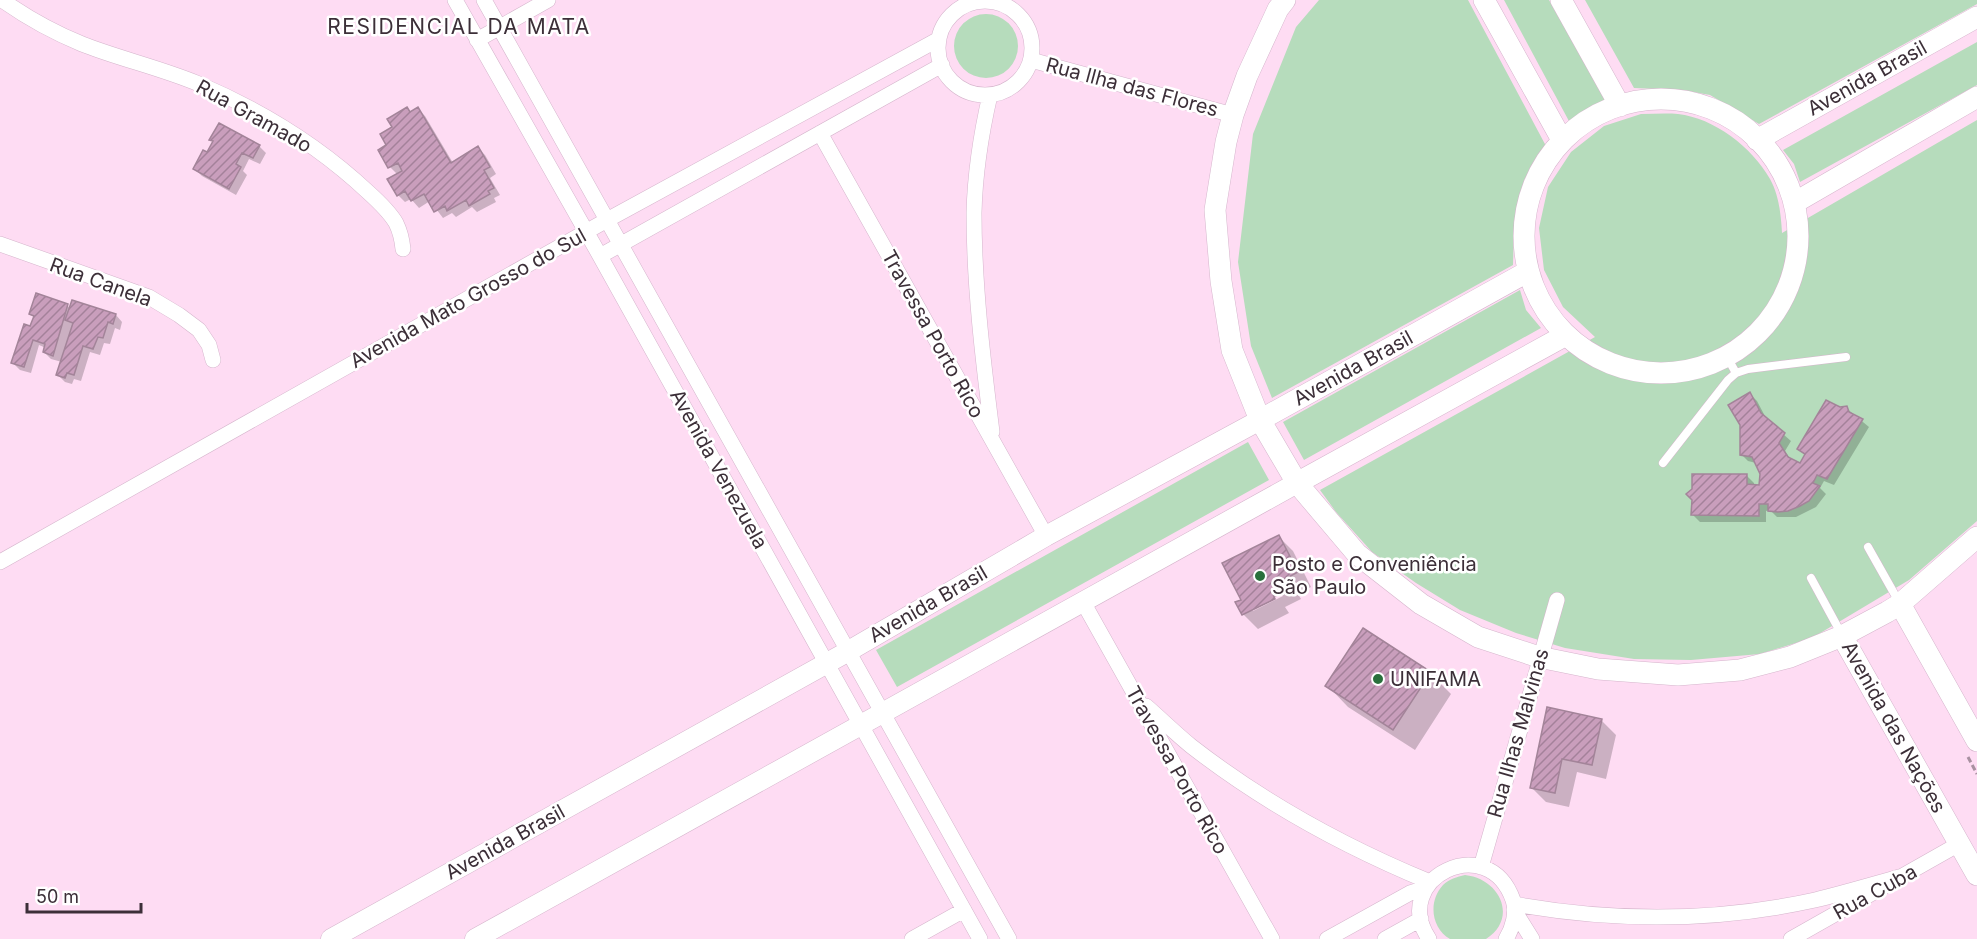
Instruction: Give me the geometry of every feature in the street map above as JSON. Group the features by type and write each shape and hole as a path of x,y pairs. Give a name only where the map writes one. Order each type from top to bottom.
{"main road":[{"path":"1285,0 1278,9 1247,76 1233,115 1226,142 1215,210 1221,280 1232,350 1260,420 1297,483 1357,554 1421,604 1478,637 1539,657 1598,669 1678,675 1740,670 1790,657 1842,636 1900,604 1977,537"},
{"path":"1484,0 1562,140"},
{"path":"1561,0 1620,106"},
{"name":"Avenida Brasil","path":"1757,140 1977,17"},
{"path":"1794,203 1977,97"},
{"path":"1671,100 1703,106 1732,119 1757,140 1780,169 1794,203 1798,243 1790,282 1772,317 1732,365 1707,365 1686,371 1665,373 1622,368 1601,360 1582,349 1566,335 1542,306 1527,272 1523,225 1535,179 1562,140 1583,122 1608,109 1620,106 1639,101 1671,100"},
{"name":"Avenida Brasil","path":"1260,420 1527,272"},
{"path":"1297,483 1566,335"},
{"path":"1900,604 1977,741"},
{"name":"Avenida das Nações","path":"1842,636 1977,875"}],"street":[{"name":"Rua Gramado","path":"2,0 43,25 81,44 213,91 301,140 354,179 382,205 398,228 403,249"},
{"name":"Avenida Venezuela","path":"455,0 980,939"},
{"name":"Avenida Venezuela","path":"484,0 1009,939"},
{"path":"477,40 549,0"},
{"path":"973,1 1009,4 1028,29 1033,44 1031,60 1026,73 1004,92 990,95 964,90 952,82 942,65 938,50 939,39 944,27 951,16 973,1"},
{"name":"Avenida Mato Grosso do Sul","path":"0,562 607,220 939,39"},
{"name":"Rua llha das Flores","path":"1031,60 1233,115"},
{"name":"Avenida Mato Grosso do Sul","path":"600,256 942,65"},
{"path":"990,95 977,171 974,213 983,360 993,441"},
{"name":"Travessa Porto Rico","path":"820,133 1046,536"},
{"name":"Rua Canela","path":"0,244 149,297 199,330 209,345 213,360"},
{"name":"Avenida Brasil","path":"331,939 847,652 1046,536 1260,420"},
{"path":"475,939 1297,483"},
{"name":"Rua Ilhas Malvinas","path":"1481,867 1557,600"},
{"name":"Travessa Porto Rico","path":"1083,602 1272,939"},
{"path":"1137,698 1190,745 1245,785 1360,852 1428,885"},
{"name":"Rua Cuba","path":"1791,939 1959,844"},
{"path":"1429,939 1421,928 1419,908 1421,898 1428,885 1438,874 1452,866 1468,864 1481,867 1498,876 1509,889 1514,907 1532,939"},
{"path":"1514,907 1622,917 1688,917 1743,912 1814,900 1903,876"},
{"path":"1327,939 1428,885"},
{"path":"1506,939 1514,921 1514,907"},
{"path":"912,939 964,910"},
{"path":"1385,939 1420,919"}],"lane":[{"path":"1663,463 1728,380 1732,365 1748,369 1846,357"},
{"path":"1868,547 1900,604"},
{"name":"Avenida das Nações","path":"1811,578 1842,636"}],"green space":[{"path":"1319,0 1468,0 1546,146 1532,166 1521,191 1516,216 1513,265 1272,398 1251,346 1238,262 1253,134 1296,27"},
{"path":"1504,0 1549,0 1608,102 1584,111 1570,123"},
{"path":"1585,0 1977,0 1977,4 1759,124 1710,95 1682,90 1634,88"},
{"path":"980,14 992,14 1009,23 1016,34 1018,46 1016,58 1009,69 992,78 980,78 968,73 959,64 954,52 954,40 959,28 968,19"},
{"path":"1977,42 1977,85 1800,182 1794,164 1783,150"},
{"path":"1641,114 1673,114 1692,117 1718,128 1742,145 1762,167 1773,185 1779,205 1782,233 1977,120 1977,521 1909,580 1812,638 1760,654 1691,660 1634,659 1565,648 1516,633 1460,610 1372,552 1336,512 1320,490 1595,337 1563,307 1544,270 1539,228 1548,187 1571,152 1604,126"},
{"path":"1520,290 1526,310 1541,328 1304,460 1283,422"},
{"path":"1248,442 1269,480 897,687 876,650"},
{"path":"1465,875 1478,878 1488,884 1501,901 1503,911 1501,921 1496,931 1486,939 1450,939 1435,921 1434,906 1438,891 1448,881"}],"building":[{"path":"407,107 410,112 418,107 451,163 478,146 490,167 484,170 494,188 488,191 490,194 469,206 466,200 447,211 445,206 434,212 424,194 411,201 405,191 397,196 387,179 402,171 398,163 388,168 378,150 386,145 380,134 392,127 387,119"},
{"path":"219,123 260,145 253,158 242,153 236,164 241,167 229,189 193,169 203,150 207,152 213,141 209,140"},
{"path":"36,293 68,304 53,356 43,352 45,344 33,340 24,367 11,363 24,324 30,326 34,316 29,314"},
{"path":"72,300 116,314 113,324 108,322 103,338 98,337 93,349 83,346 74,375 67,373 65,378 56,375 73,323 65,320"},
{"path":"1750,392 1761,413 1785,433 1779,443 1788,457 1800,463 1805,454 1797,449 1826,400 1840,407 1847,406 1849,412 1863,419 1827,479 1817,475 1813,483 1820,486 1809,501 1788,511 1778,512 1768,511 1768,504 1759,504 1759,516 1691,515 1692,500 1686,494 1692,489 1692,474 1747,474 1747,484 1759,485 1760,474 1752,457 1740,455 1740,425 1728,405"},
{"name":"Posto e Conveniência São Paulo","path":"1279,535 1298,572 1285,579 1287,584 1272,592 1275,599 1242,615 1235,602 1241,600 1222,563"},
{"name":"UNIFAMA","path":"1363,628 1431,672 1393,730 1325,686"},
{"path":"1547,707 1602,719 1592,765 1562,759 1555,793 1530,788"}],"place":[{"name":"Posto e Conveniência São Paulo","path":"1260,576"},
{"name":"UNIFAMA","path":"1378,679"}],"district":[{"name":"RESIDENCIAL DA MATA","path":"459,27"}]}
